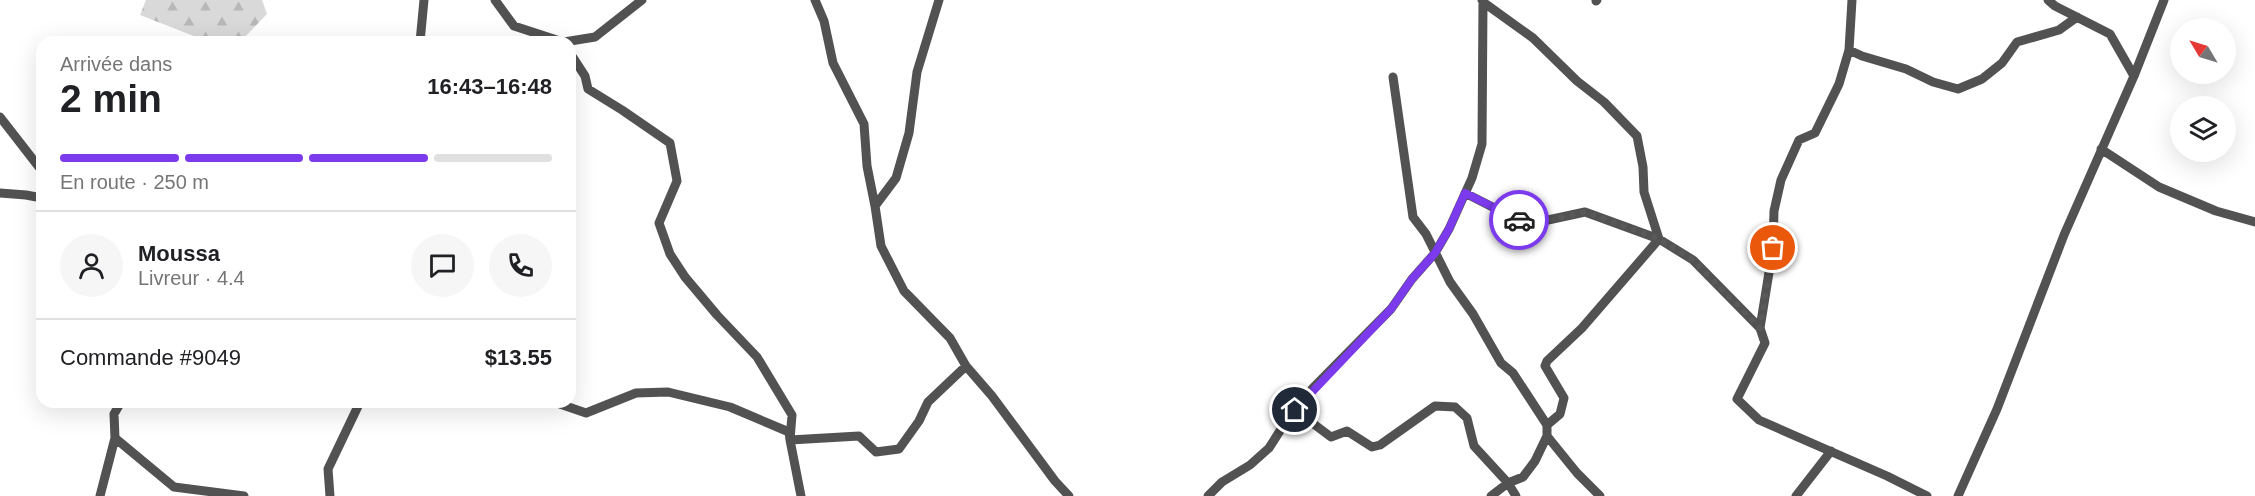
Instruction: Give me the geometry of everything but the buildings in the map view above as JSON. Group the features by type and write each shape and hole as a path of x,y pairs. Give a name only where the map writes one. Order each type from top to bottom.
{"street":[{"path":"421,36 424,0"},
{"path":"495,0 514,26 545,36"},
{"path":"576,40 595,37 642,0"},
{"path":"815,0 824,21 833,63 864,124 867,166 881,246 904,291 950,338 966,366 1069,496"},
{"path":"875,206 896,178 909,133 916,72 939,0"},
{"path":"1760,328 1773,248 1774,211 1781,180 1799,140 1815,133 1839,84 1849,50 1852,0"},
{"path":"2048,0 2055,6 2110,34 2134,76"},
{"path":"1958,496 1997,409 2064,235 2134,76 2164,0"},
{"path":"1208,496 1222,482 1250,465 1269,448 1295,410 1391,309 1412,279 1435,253 1449,229 1465,193 1482,144 1483,1"},
{"path":"1483,1 1533,38 1577,81 1604,102 1637,136 1643,167 1644,192 1659,239"},
{"path":"1849,50 1906,69 1933,82 1958,89 1982,80 2002,63 2017,42 2060,30 2077,16"},
{"path":"576,62 585,75 588,89 670,143 677,181 659,224 670,254 691,285 757,357 792,415 790,440"},
{"path":"1393,77 1413,217 1426,234 1450,282 1473,314 1501,363 1512,372 1547,425 1547,436 1535,461 1523,477 1508,483 1491,496"},
{"path":"0,117 36,163"},
{"path":"2101,149 2159,187 2216,211 2255,222"},
{"path":"0,193 36,197"},
{"path":"1465,193 1518,220 1548,220 1585,212 1659,239 1693,260 1760,328 1765,343 1737,399 1759,420 1927,496"},
{"path":"1547,425 1560,414 1563,398 1545,366 1547,360 1599,309 1659,239"},
{"path":"790,440 859,436 876,452 899,448 919,421 928,402 966,366"},
{"path":"573,408 586,412 636,393 668,392 730,407 789,432 801,496"},
{"path":"1295,410 1331,437 1347,431 1372,447 1380,445 1435,406 1455,407 1467,418 1474,446 1508,483 1516,496"},
{"path":"100,496 116,438 114,408"},
{"path":"114,414 118,408"},
{"path":"330,496 328,470 357,408"},
{"path":"1547,436 1577,473 1600,496"},
{"path":"116,438 174,487 244,496"},
{"path":"1796,496 1831,451"}],"green space":[{"path":"146,0 262,0 267,14 246,36 194,36 140,15"}],"way so far":[{"path":"1519,220 1548,220 1585,212 1659,239 1693,260 1760,328 1773,248"}],"route":[{"path":"1295,410 1313,388 1391,309 1412,279 1435,253 1465,193 1519,220"}]}
